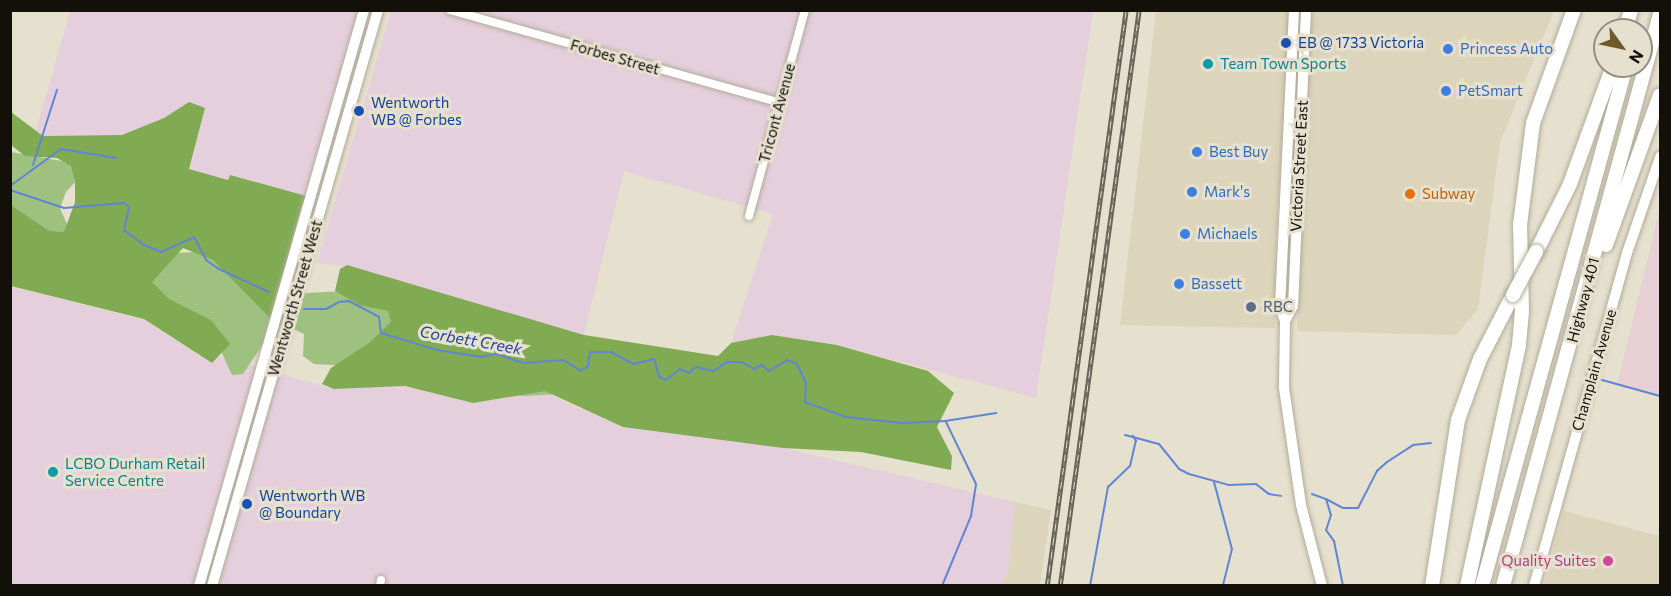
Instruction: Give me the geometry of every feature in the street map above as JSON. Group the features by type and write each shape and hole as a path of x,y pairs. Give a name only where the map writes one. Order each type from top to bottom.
{"highway":[{"path":"1467,585 1519,345 1522,311 1520,225 1525,169 1533,123 1574,10"},
{"path":"1557,53 1580,10"},
{"name":"Highway 401","path":"1503,585 1550,421 1660,14"},
{"path":"1432,585 1458,420 1480,359 1570,184 1609,78"},
{"name":"Highway 401","path":"1482,585 1623,78"},
{"path":"1550,421 1620,205 1660,95"}],"main road":[{"name":"Wentworth Street West","path":"199,585 364,10"},
{"name":"Wentworth Street West","path":"212,585 378,10"},
{"name":"Victoria Street East","path":"1294,10 1280,307 1286,321 1286,414 1301,505 1323,585"},
{"name":"Victoria Street East","path":"1286,321 1293,306 1306,10"},
{"name":"Champlain Avenue","path":"1534,585 1627,253 1660,157"}],"street":[{"name":"Forbes Street","path":"450,10 780,103"},
{"name":"Tricont Avenue","path":"749,216 805,10"}],"shaded area":[{"path":"70,11 361,11 310,197 231,175 229,180 189,169 193,153 189,102 164,118 122,135 43,136 36,130"},
{"path":"391,11 1093,11 1036,398 837,345 772,335 731,343 773,214 624,171 584,335 356,268 317,263"},
{"path":"1156,11 1291,11 1276,237 1275,328 1120,325"},
{"path":"1310,11 1554,11 1500,142 1478,309 1456,335 1297,331"},
{"path":"1660,207 1660,396 1617,385"},
{"path":"10,286 144,320 211,363 219,356 334,389 405,386 473,403 545,391 577,408 783,448 1015,502 1008,572 1000,586 11,585"},
{"path":"1015,502 1051,510 1040,585 1000,586 1008,572"},
{"path":"1564,511 1660,536 1660,585 1544,585"}],"green space":[{"path":"189,102 205,108 189,169 228,180 230,175 310,197 274,322 213,260 183,248 152,282 169,299 211,320 230,344 212,363 144,319 11,286 11,205 49,231 64,232 75,202 75,181 71,166 57,158 25,156 11,145 11,112 43,136 122,135 164,118"},
{"path":"11,152 90,166 66,192 60,208 84,263 11,217"},
{"path":"196,252 230,260 277,286 306,293 368,290 557,394 523,396 466,385 383,332 373,339 355,366 314,364 303,356 304,334 287,326 275,326 243,374 232,375 221,351 143,283 172,253"},
{"path":"347,265 584,335 718,356 731,343 772,335 837,345 928,371 954,393 937,427 952,456 951,470 861,452 783,448 623,427 545,391 473,403 405,386 334,389 322,384 331,368 369,343 391,322 388,311 360,305 335,291 340,269"}],"waterway":[{"path":"33,165 57,90"},
{"path":"10,186 61,149 116,158"},
{"name":"Corbett Creek","path":"10,190 64,208 124,203 129,207 124,230 144,245 161,252 194,237 206,260 219,269 269,292"},
{"name":"Corbett Creek","path":"304,309 326,309 339,302 349,301 379,317 381,333 437,350 481,357 496,354 524,363 564,360 581,371 588,366 590,352 611,352 634,364 654,359 659,377 666,380 680,369 689,373 696,367 714,371 727,362 742,362 754,369 762,365 769,371 787,360 797,364 806,383 805,402 846,417 902,423 945,421 996,413"},
{"path":"1602,380 1660,396"},
{"path":"942,586 971,516 976,484 946,422"},
{"name":"Corbett Creek","path":"1125,435 1159,444 1179,469 1189,474 1229,485 1256,484 1269,494 1281,496"},
{"path":"1090,586 1108,487 1130,466 1136,441 1133,436"},
{"path":"1326,499 1343,508 1358,508 1377,471 1387,462 1413,445 1431,443"},
{"path":"1214,482 1232,549 1223,586"},
{"name":"Corbett Creek","path":"1312,494 1326,499 1331,515 1326,530 1334,541 1343,586"}],"railway":[{"path":"1047,586 1126,10"},
{"path":"1060,586 1139,10"}],"place":[{"name":"EB @ 1733 Victoria","path":"1286,43"},
{"name":"Princess Auto","path":"1448,49"},
{"name":"Team Town Sports","path":"1208,64"},
{"name":"PetSmart","path":"1446,91"},
{"name":"Wentworth WB @ Forbes","path":"359,111"},
{"name":"Best Buy","path":"1197,152"},
{"name":"Mark's","path":"1192,192"},
{"name":"Subway","path":"1410,194"},
{"name":"Michaels","path":"1185,234"},
{"name":"Bassett","path":"1179,284"},
{"name":"RBC","path":"1251,307"},
{"name":"LCBO Durham Retail Service Centre","path":"53,472"},
{"name":"Wentworth WB @ Boundary","path":"247,504"},
{"name":"Quality Suites","path":"1608,561"}]}
